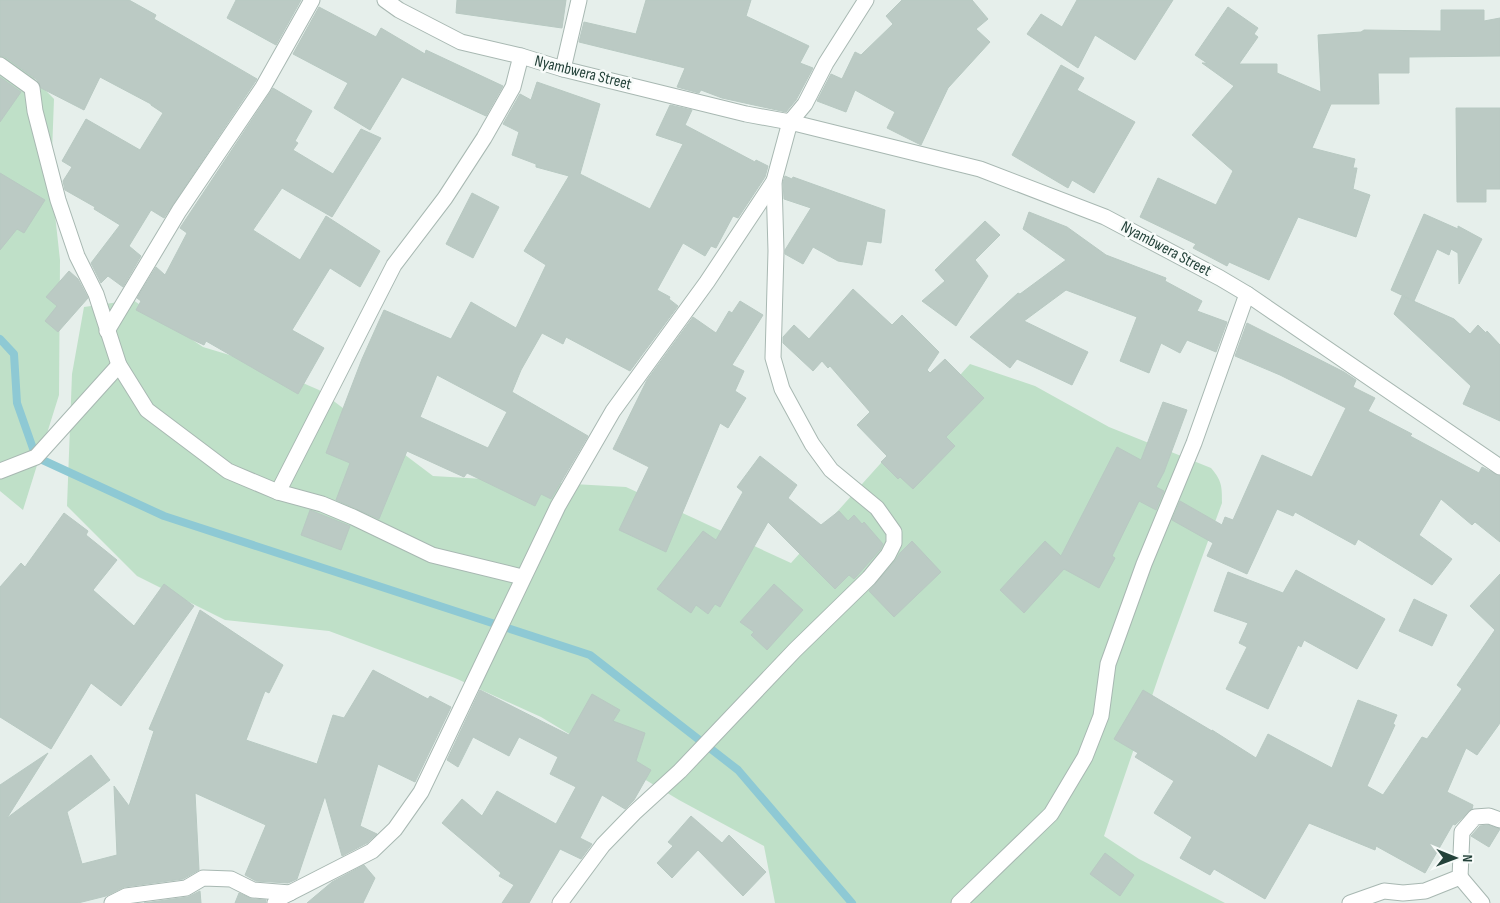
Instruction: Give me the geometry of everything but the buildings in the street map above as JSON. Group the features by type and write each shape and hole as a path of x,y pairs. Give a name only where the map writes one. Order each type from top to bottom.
{"street":[{"path":"107,331 179,211 263,87 312,0"},
{"name":"Nyambwera Street","path":"385,0 399,10 461,42 521,56 563,70 746,114 790,122 980,169 1105,216 1246,294 1500,467"},
{"path":"563,70 579,0"},
{"path":"560,903 603,845 634,812 680,770 796,650 869,578 888,555 894,543 894,532 877,508 831,470 812,444 782,390 773,358 776,251 774,181 790,122 805,104 826,63 866,0"},
{"path":"278,492 394,265 445,198 484,138 513,87 521,56"},
{"path":"0,65 32,88 35,111 58,200 77,256 96,294 119,365 148,410 228,471 278,492 330,507 432,555 522,577"},
{"path":"275,903 278,899 372,851 395,829 420,792 522,577 558,506 614,411 708,282 774,181"},
{"path":"959,903 1051,814 1085,757 1101,716 1108,664 1144,564 1194,443 1246,294"},
{"path":"0,471 36,457 119,365"},
{"path":"1482,903 1460,877 1462,832 1475,818 1489,816 1500,820"},
{"path":"1350,903 1384,891 1425,891 1460,877"},
{"path":"112,903 186,888 203,878 231,879 253,890 292,892"}],"green space":[{"path":"0,43 54,99 51,178 60,260 59,395 23,510 0,491"},
{"path":"133,300 203,347 259,364 319,390 433,476 626,487 791,563 970,364 1035,386 1109,427 1211,468 1221,484 1222,503 1164,661 1104,836 1139,859 1225,903 775,903 764,846 679,800 541,717 455,678 329,631 225,620 137,576 67,506 72,374 84,307"}],"waterway":[{"path":"0,339 14,354 17,403 36,457 164,516 590,655 738,770 852,903"}]}
